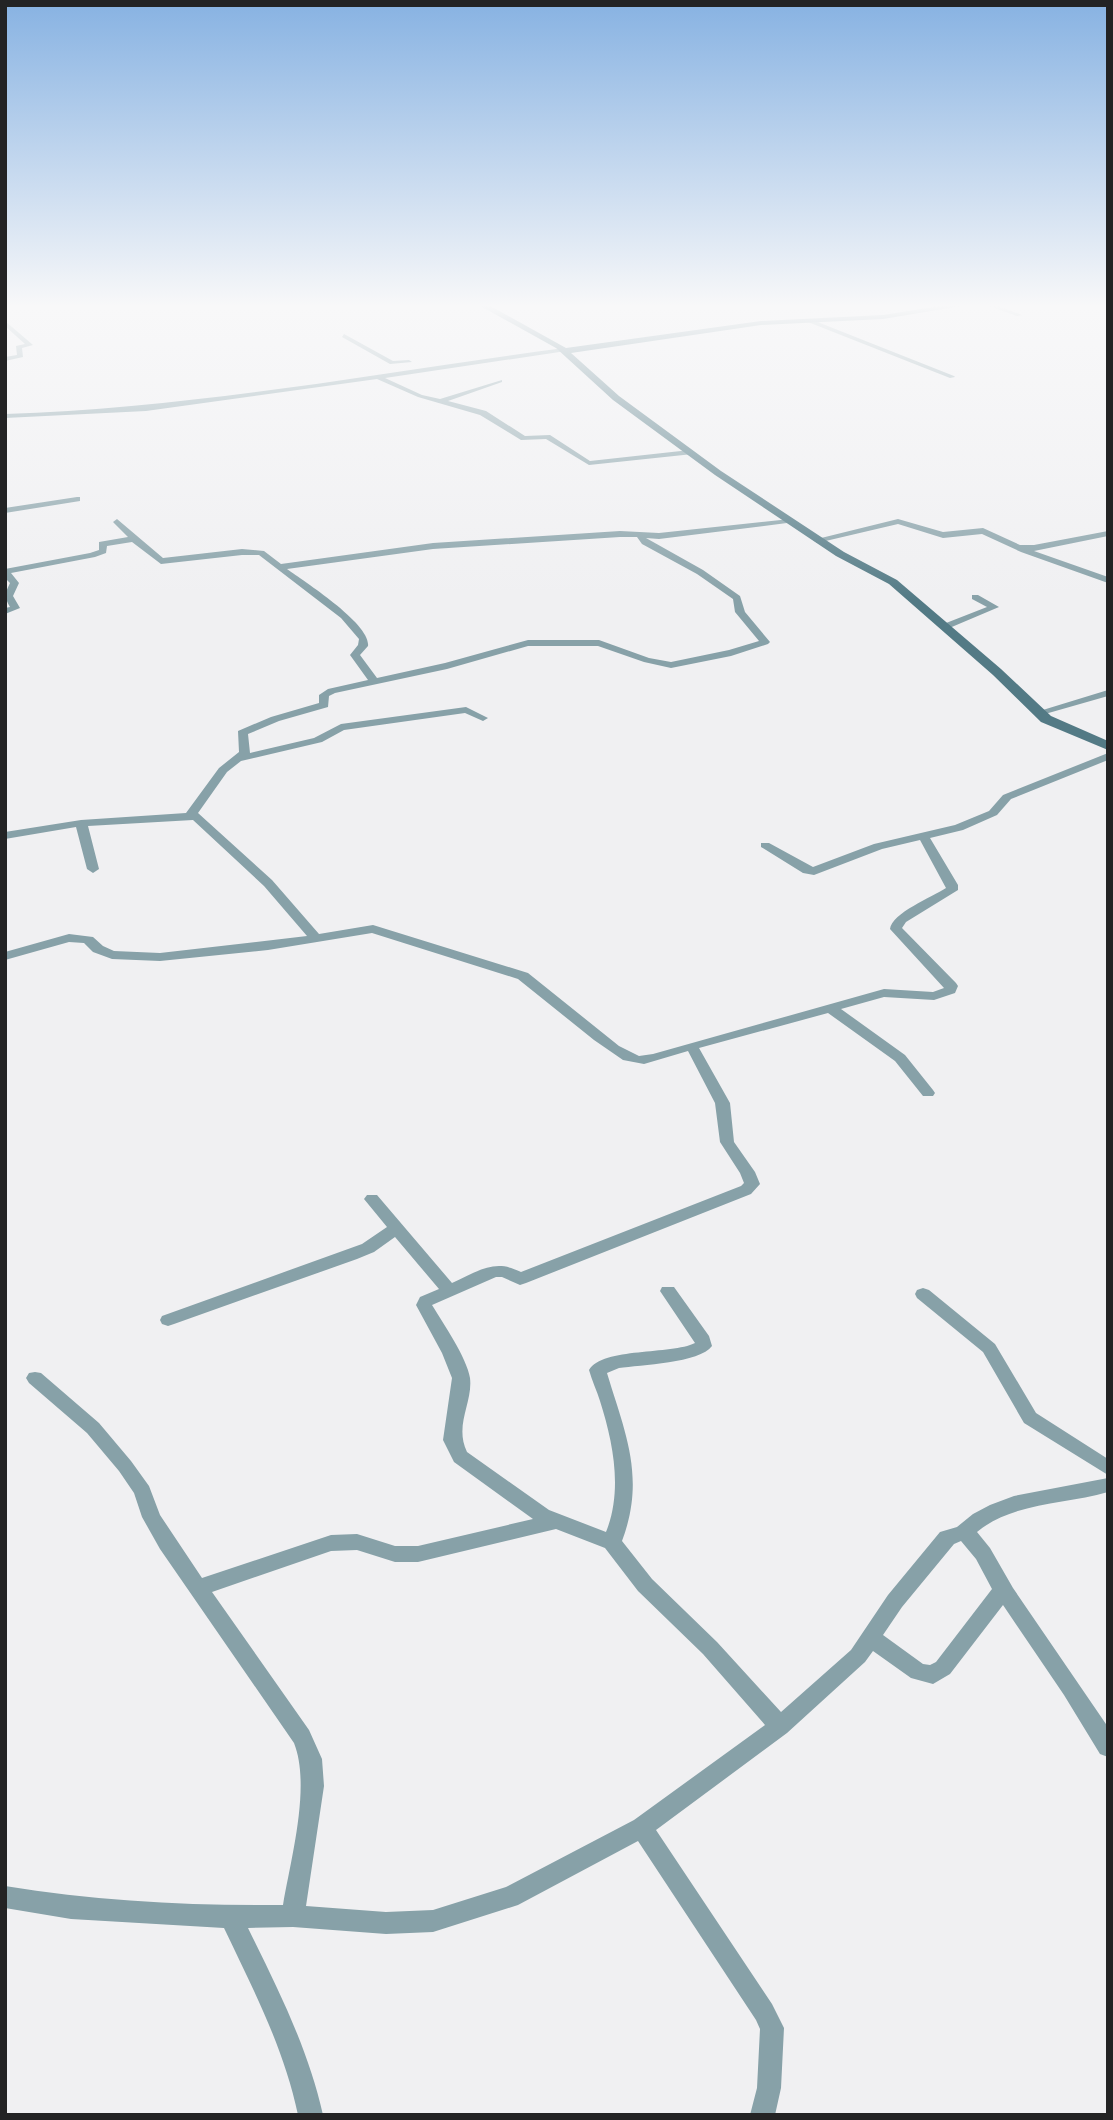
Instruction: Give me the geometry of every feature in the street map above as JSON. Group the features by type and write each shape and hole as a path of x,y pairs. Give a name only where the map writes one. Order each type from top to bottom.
{"street":[{"path":"5,402 7,416 74,415 194,402"},
{"path":"438,402 483,413 524,438 547,438 589,463 690,452"},
{"path":"621,402 787,521 893,582 996,671 1038,713 1108,746"},
{"path":"5,511 77,499"},
{"path":"278,567 453,544 621,534 641,537 787,521"},
{"path":"817,540 898,521 943,535 983,531 1019,548 1108,580"},
{"path":"117,522 161,561 255,552 264,555 344,616 364,639 363,646 355,655 373,680"},
{"path":"1019,548 1034,548 1108,533"},
{"path":"242,758 245,753 242,733 324,705 324,695 332,691 447,666 528,643 599,643 647,660 671,665 732,653 764,643 761,634 737,609 737,598 700,572 645,542 641,537"},
{"path":"5,572 99,553 103,551 102,544 134,539"},
{"path":"5,572 15,583 8,596 15,608 5,611"},
{"path":"944,626 994,607 975,597"},
{"path":"1038,713 1108,693"},
{"path":"191,815 223,770 242,758 318,740 346,726 466,710 483,718"},
{"path":"765,845 807,870 814,871 878,846 924,838 980,820 993,813 1012,795 1108,756"},
{"path":"5,836 81,822 191,815 200,818 268,883 316,938"},
{"path":"81,822 93,869"},
{"path":"5,956 69,939 89,940 98,949 112,955 136,958 212,953 373,929 499,967 539,986 624,1057 647,1060 884,993 934,996 950,990 951,986 944,976 896,929 897,923 902,919 952,890 953,885 924,838"},
{"path":"830,1008 900,1058 928,1093"},
{"path":"691,1046 701,1059 724,1107 727,1144 751,1177 752,1184 746,1190 520,1279 500,1270 450,1290 424,1305 451,1353 461,1378 452,1424 454,1448 460,1457 542,1515 612,1542 645,1585 710,1648 780,1726"},
{"path":"372,1199 450,1290"},
{"path":"168,1320 351,1255 368,1248 397,1228"},
{"path":"612,1542 624,1502 625,1479 609,1399 598,1370 616,1362 695,1351 703,1346 703,1340 668,1291"},
{"path":"923,1293 989,1348 1030,1418 1108,1468"},
{"path":"35,1378 93,1428 125,1465 142,1491 150,1517 302,1737 311,1759 313,1786 293,1916"},
{"path":"5,1897 71,1908 231,1917 293,1916 386,1923 433,1921 510,1897 642,1827 780,1726 858,1656 895,1601 947,1538 964,1532 988,1513 1020,1500 1108,1485"},
{"path":"198,1588 331,1543 357,1542 395,1554 418,1554 558,1521"},
{"path":"964,1532 984,1554 1003,1590 1079,1697 1108,1747"},
{"path":"871,1638 918,1672 933,1675 943,1668 1003,1590"},
{"path":"642,1827 772,2028 769,2088 762,2115"},
{"path":"231,1917 287,2036 306,2089 311,2115"}]}
